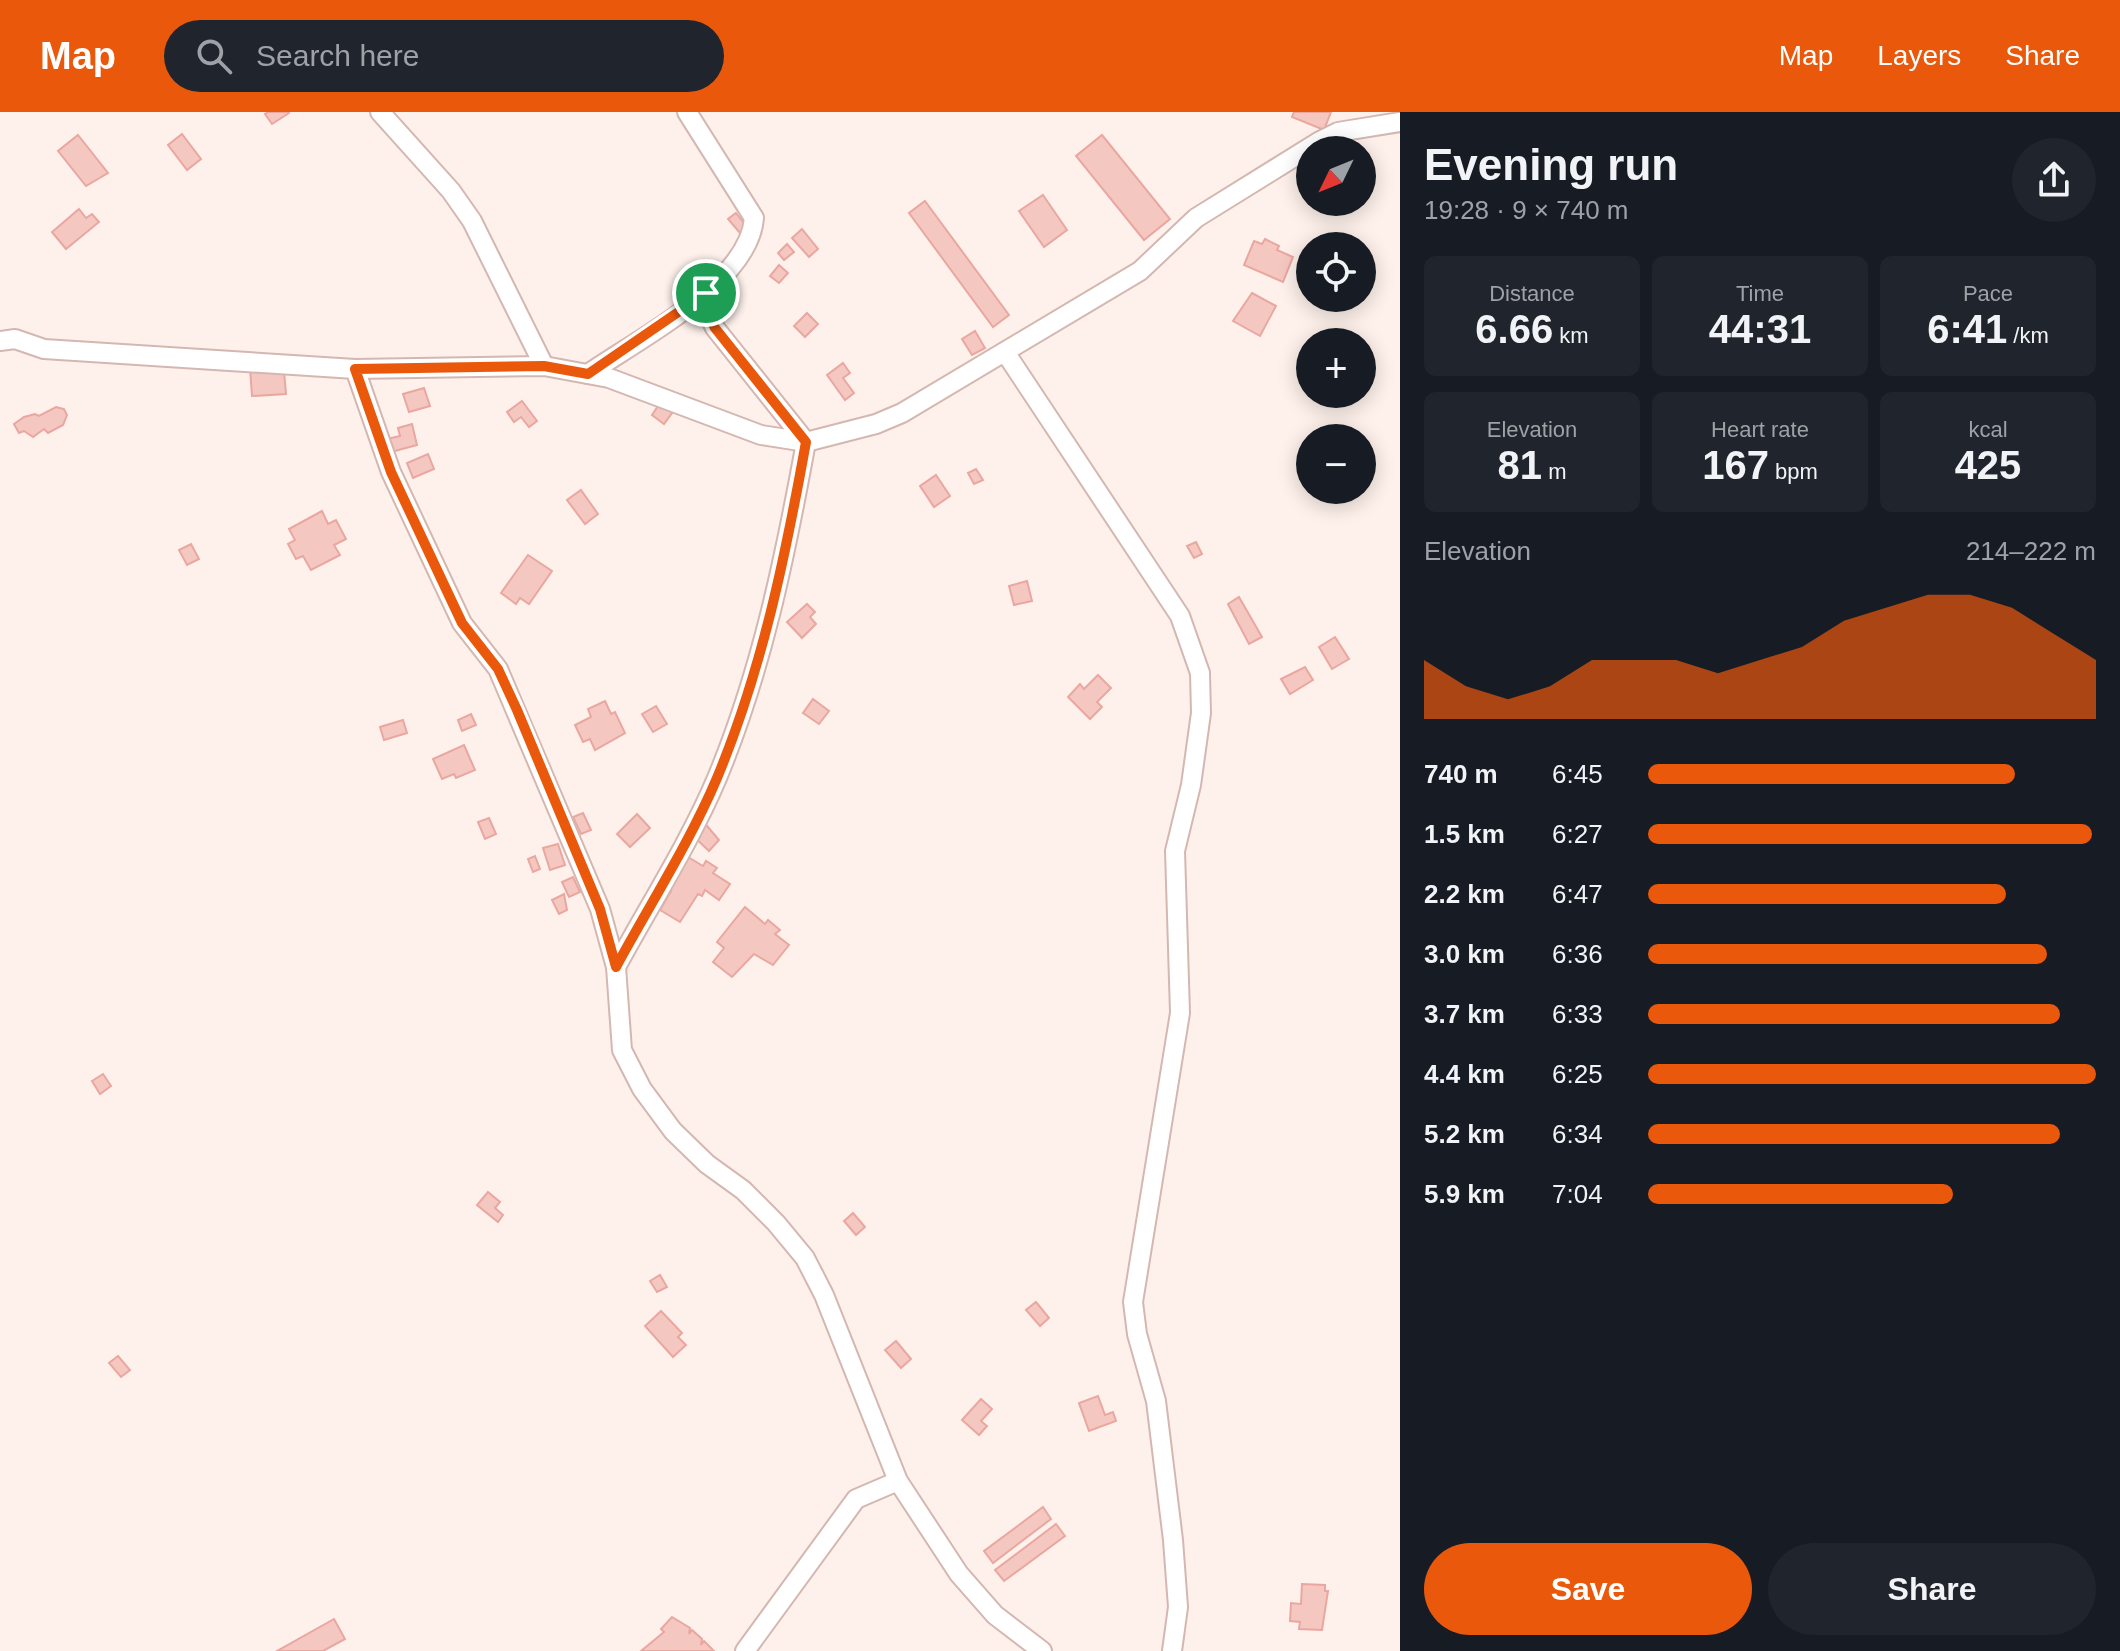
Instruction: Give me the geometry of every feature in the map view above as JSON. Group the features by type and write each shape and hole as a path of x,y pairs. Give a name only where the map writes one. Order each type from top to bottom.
{"street":[{"path":"380,112 451,191 472,221 544,366"},
{"path":"588,374 706,293 747,246 754,218 687,112"},
{"path":"0,324 8,340 44,349 355,369 544,366 609,378 761,435 806,442 876,424 902,413 1140,271 1196,218 1320,141 1338,132 1400,122"},
{"path":"616,967 716,780 764,647 778,592 806,442 715,328 706,309 706,293"},
{"path":"1005,352 1180,616 1200,673 1201,713 1193,770 1175,851 1180,1013 1133,1302 1137,1334 1156,1401 1173,1540 1178,1607 1172,1651"},
{"path":"355,369 391,472 462,623 498,669 600,909 616,967 622,1050 642,1089 673,1131 707,1164 743,1190 805,1258 824,1295 898,1481 959,1574 995,1615 1042,1651"},
{"path":"745,1651 856,1499 898,1481"}],"building":[{"path":"1294,112 1331,112 1324,130 1292,117"},
{"path":"289,113 272,124 265,114"},
{"path":"182,134 201,159 187,170 168,145"},
{"path":"78,135 108,173 86,186 58,151"},
{"path":"1102,135 1170,219 1144,240 1076,156"},
{"path":"1043,195 1067,230 1044,247 1019,211"},
{"path":"925,201 1009,315 993,327 909,213"},
{"path":"79,209 86,218 92,214 99,222 66,249 52,232"},
{"path":"736,213 747,227 740,233 728,219"},
{"path":"802,229 818,249 809,257 792,238"},
{"path":"1265,239 1279,246 1277,250 1293,257 1283,282 1244,265 1254,241 1262,244"},
{"path":"787,244 794,252 784,260 778,253"},
{"path":"779,265 788,273 779,283 770,276"},
{"path":"1252,293 1276,306 1260,336 1233,321"},
{"path":"807,313 818,324 805,337 794,326"},
{"path":"975,331 985,348 972,355 962,339"},
{"path":"843,363 850,373 843,378 854,393 845,400 827,375"},
{"path":"268,367 269,373 284,371 286,394 252,396 250,368"},
{"path":"424,388 430,406 409,412 403,394"},
{"path":"662,400 675,409 664,424 652,415"},
{"path":"522,401 537,421 529,427 521,417 514,422 507,412"},
{"path":"56,407 64,409 67,415 63,425 48,433 44,429 33,437 24,431 19,433 14,424 24,417 39,416"},
{"path":"412,424 417,445 391,452 387,439 400,436 398,428"},
{"path":"428,454 434,469 413,478 407,463"},
{"path":"976,469 983,480 974,484 968,473"},
{"path":"936,475 950,496 934,507 920,486"},
{"path":"581,490 598,514 585,524 567,500"},
{"path":"322,511 328,524 336,520 346,539 334,545 340,555 311,570 303,556 296,559 288,544 295,540 289,529"},
{"path":"1196,542 1202,554 1194,558 1187,546"},
{"path":"191,544 199,559 187,565 179,550"},
{"path":"528,555 552,571 529,604 520,598 516,604 501,593"},
{"path":"1027,581 1032,601 1014,605 1009,586"},
{"path":"1239,597 1262,637 1249,644 1228,604"},
{"path":"807,604 815,612 810,617 816,624 802,638 787,622"},
{"path":"1335,637 1349,659 1332,669 1319,647"},
{"path":"1305,667 1313,680 1290,694 1281,679"},
{"path":"1098,675 1111,688 1097,702 1102,707 1090,719 1068,697 1080,684 1084,689"},
{"path":"813,699 829,711 819,724 803,713"},
{"path":"605,701 611,714 615,712 625,733 595,750 590,739 583,742 575,725 591,717 588,709"},
{"path":"656,706 667,724 653,732 642,714"},
{"path":"471,714 476,725 462,731 458,720"},
{"path":"403,720 407,733 384,740 380,727"},
{"path":"464,745 475,770 456,778 454,774 442,779 433,759"},
{"path":"583,813 591,830 581,834 573,817"},
{"path":"637,814 650,828 630,847 617,834"},
{"path":"489,818 496,834 485,839 478,822"},
{"path":"702,820 719,840 709,851 690,833"},
{"path":"558,844 565,865 550,870 543,848"},
{"path":"683,854 703,866 706,861 717,868 713,873 730,884 719,900 705,890 702,896 698,894 680,922 660,910 671,891 663,886"},
{"path":"535,856 540,869 533,872 528,859"},
{"path":"573,877 580,892 569,897 562,882"},
{"path":"564,894 567,910 559,914 552,900"},
{"path":"745,907 765,924 768,920 780,930 775,934 789,945 773,965 754,954 732,977 713,962 724,948 717,942"},
{"path":"103,1074 111,1086 100,1094 92,1081"},
{"path":"488,1192 500,1202 495,1208 503,1215 498,1222 477,1205"},
{"path":"853,1213 865,1227 856,1235 844,1221"},
{"path":"660,1275 667,1287 657,1292 650,1281"},
{"path":"1036,1302 1049,1318 1040,1326 1026,1310"},
{"path":"661,1311 682,1333 678,1337 686,1345 673,1357 645,1326"},
{"path":"896,1341 911,1359 901,1368 885,1350"},
{"path":"118,1356 130,1370 121,1377 109,1363"},
{"path":"1098,1396 1105,1415 1113,1412 1116,1421 1089,1431 1079,1403"},
{"path":"981,1399 992,1409 981,1421 987,1426 979,1435 962,1420"},
{"path":"1043,1507 1051,1519 993,1563 984,1551"},
{"path":"1056,1524 1065,1536 1004,1581 995,1570"},
{"path":"1302,1584 1325,1585 1325,1591 1328,1591 1322,1630 1299,1629 1300,1622 1290,1621 1291,1603 1301,1604"},
{"path":"672,1617 690,1628 689,1634 692,1630 702,1639 701,1645 704,1641 714,1651 641,1651 664,1632 661,1629"},
{"path":"334,1619 345,1639 323,1651 277,1651"}],"route":[{"path":"706,293 706,309 715,328 806,442 778,592 764,647 716,780 616,967 600,909 517,710 498,669 462,623 391,472 355,369 544,366 588,374 706,293"}]}
